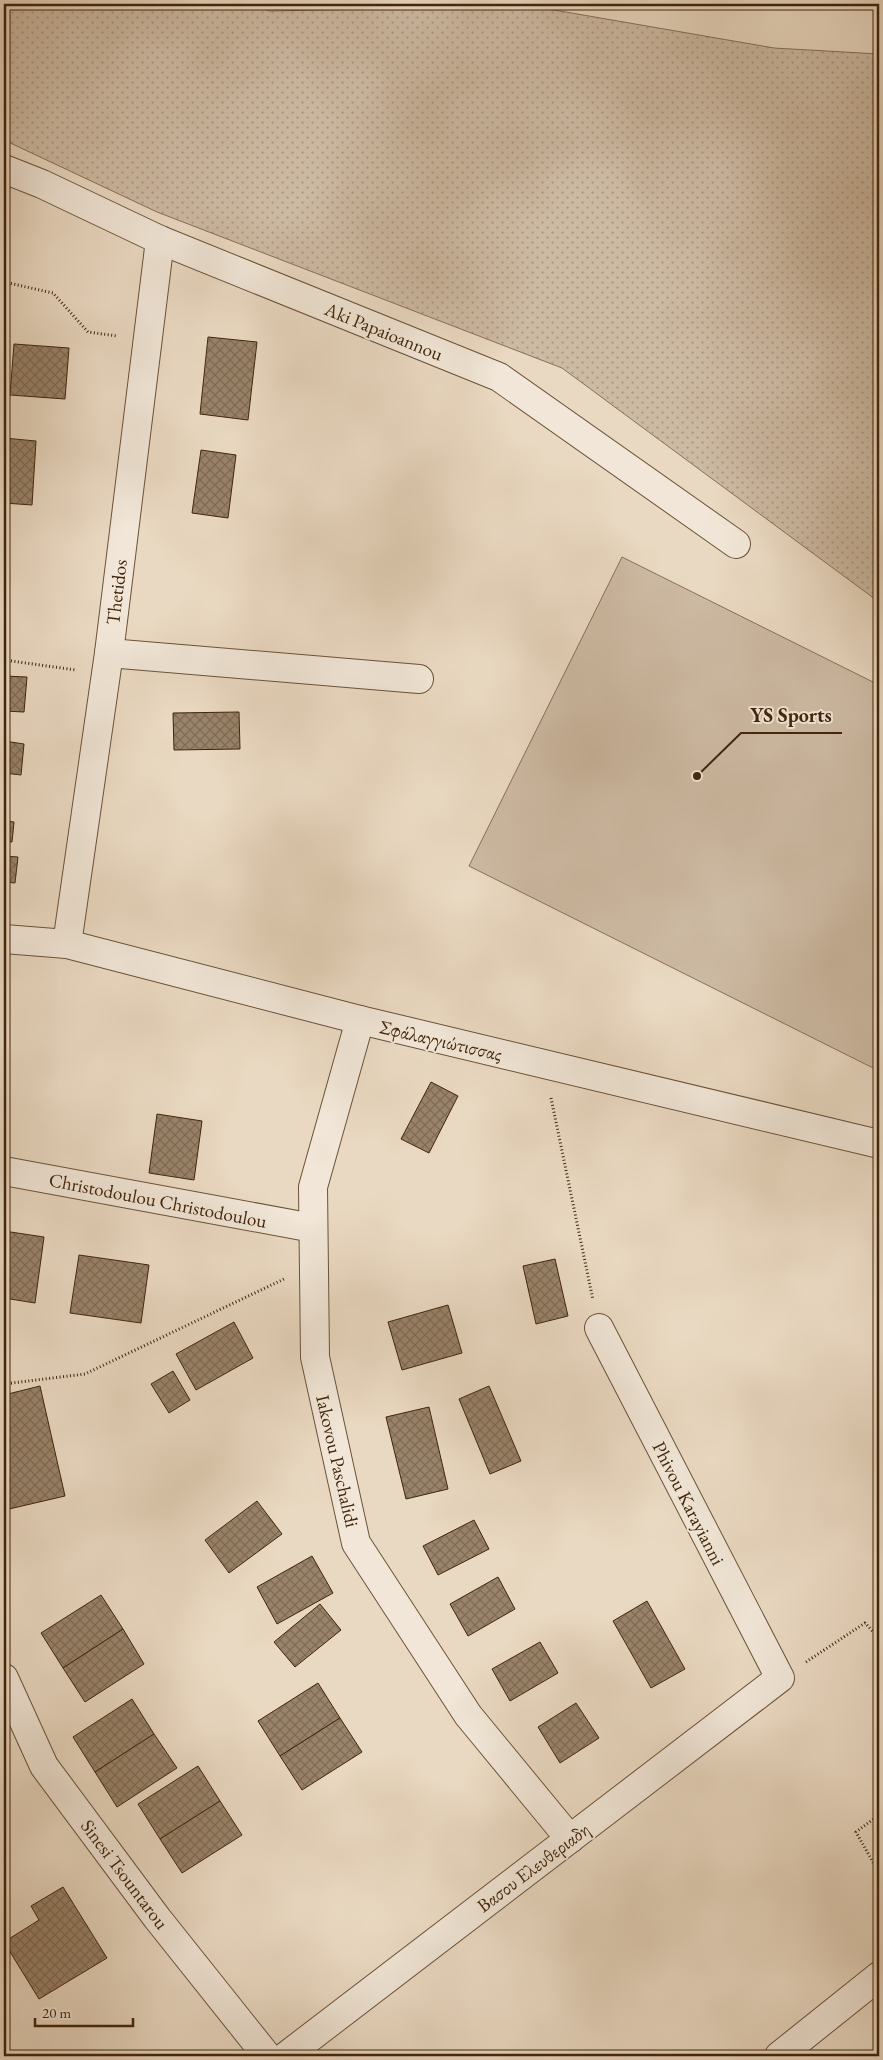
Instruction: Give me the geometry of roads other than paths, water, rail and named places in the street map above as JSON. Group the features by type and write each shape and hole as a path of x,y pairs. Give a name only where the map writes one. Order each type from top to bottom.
{"street":[{"name":"Aki Papaioannou","path":"4,169 42,184 160,240 499,377 736,544"},
{"name":"Thetidos","path":"67,944 107,664 160,240"},
{"path":"107,664 419,679"},
{"name":"Σφάλαγγιώτισσας","path":"4,939 67,944 360,1020 879,1144"},
{"name":"Iakovou Paschalidi","path":"360,1020 313,1187 315,1357 356,1543 468,1715 570,1839"},
{"name":"Christodoulou Christodoulou","path":"4,1171 313,1228"},
{"name":"Phivou Karayianni","path":"598,1328 780,1678"},
{"name":"Sinesi Tsountarou","path":"4,1678 44,1766 157,1918 267,2056"},
{"name":"Βασου Ελευθεριαδη","path":"286,2056 780,1678"},
{"path":"780,2056 879,1976"}],"place":[{"name":"YS Sports","path":"697,776"}]}
